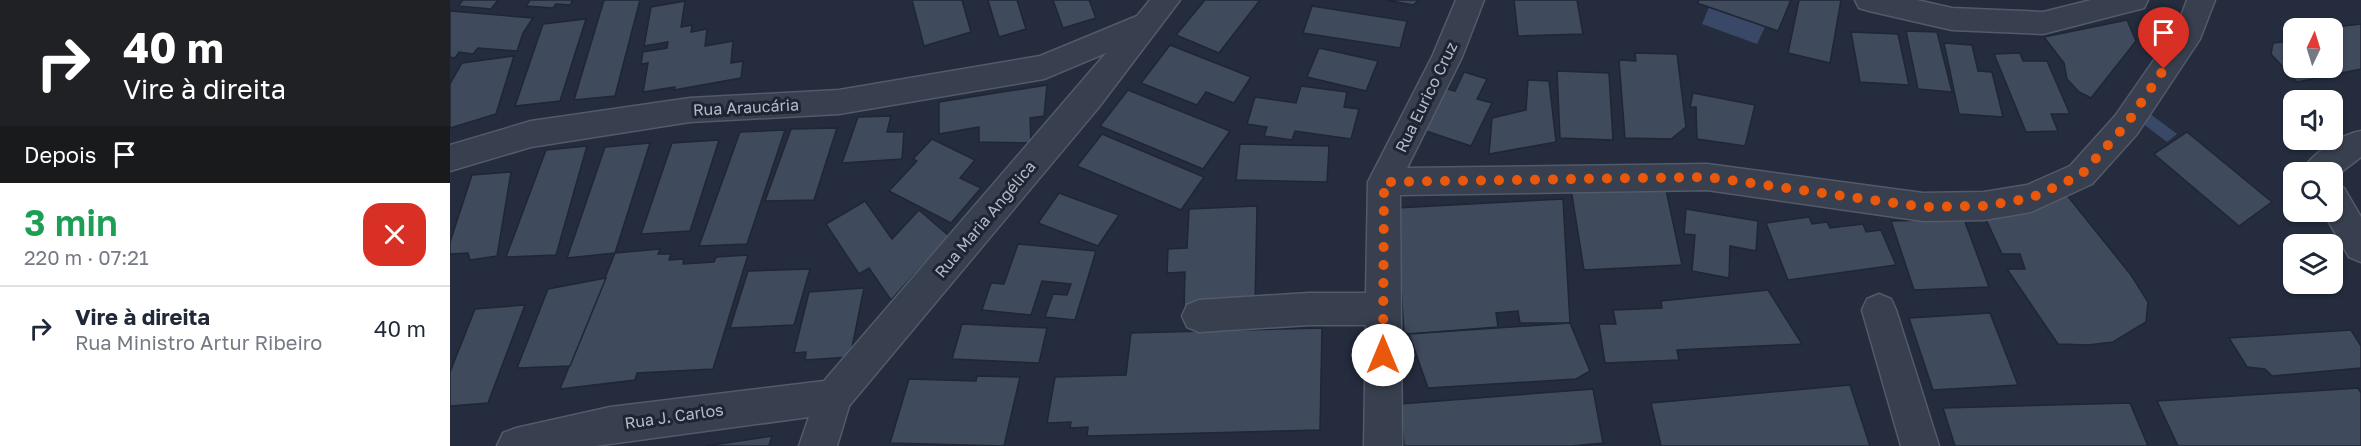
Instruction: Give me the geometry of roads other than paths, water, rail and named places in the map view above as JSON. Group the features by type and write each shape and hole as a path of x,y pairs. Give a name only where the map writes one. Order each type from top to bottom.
{"street":[{"name":"Rua Eurico Cruz","path":"1383,446 1384,182 1447,57 1470,0"},
{"path":"1869,0 1952,19 2043,23 2134,0"},
{"path":"1384,182 1707,177 1923,207 1984,206 2031,198 2081,175 2126,125 2190,31 2201,0"},
{"name":"Rua Araucária","path":"450,158 531,134 690,110 839,102 1044,67 1156,12"},
{"name":"Rua Maria Angélica","path":"818,446 833,398 1088,98 1156,12"},
{"path":"1044,67 1088,98"},
{"path":"2331,162 2354,145 2361,144"},
{"path":"2343,217 2361,247"},
{"path":"1199,316 1309,309 1383,309"},
{"path":"1879,310 1920,446"},
{"name":"Rua J. Carlos","path":"516,446 610,425 735,408 833,398"}],"water":[{"path":"1709,7 1765,27 1757,44 1702,24"},
{"path":"2149,113 2177,134 2167,142 2138,120"}]}
